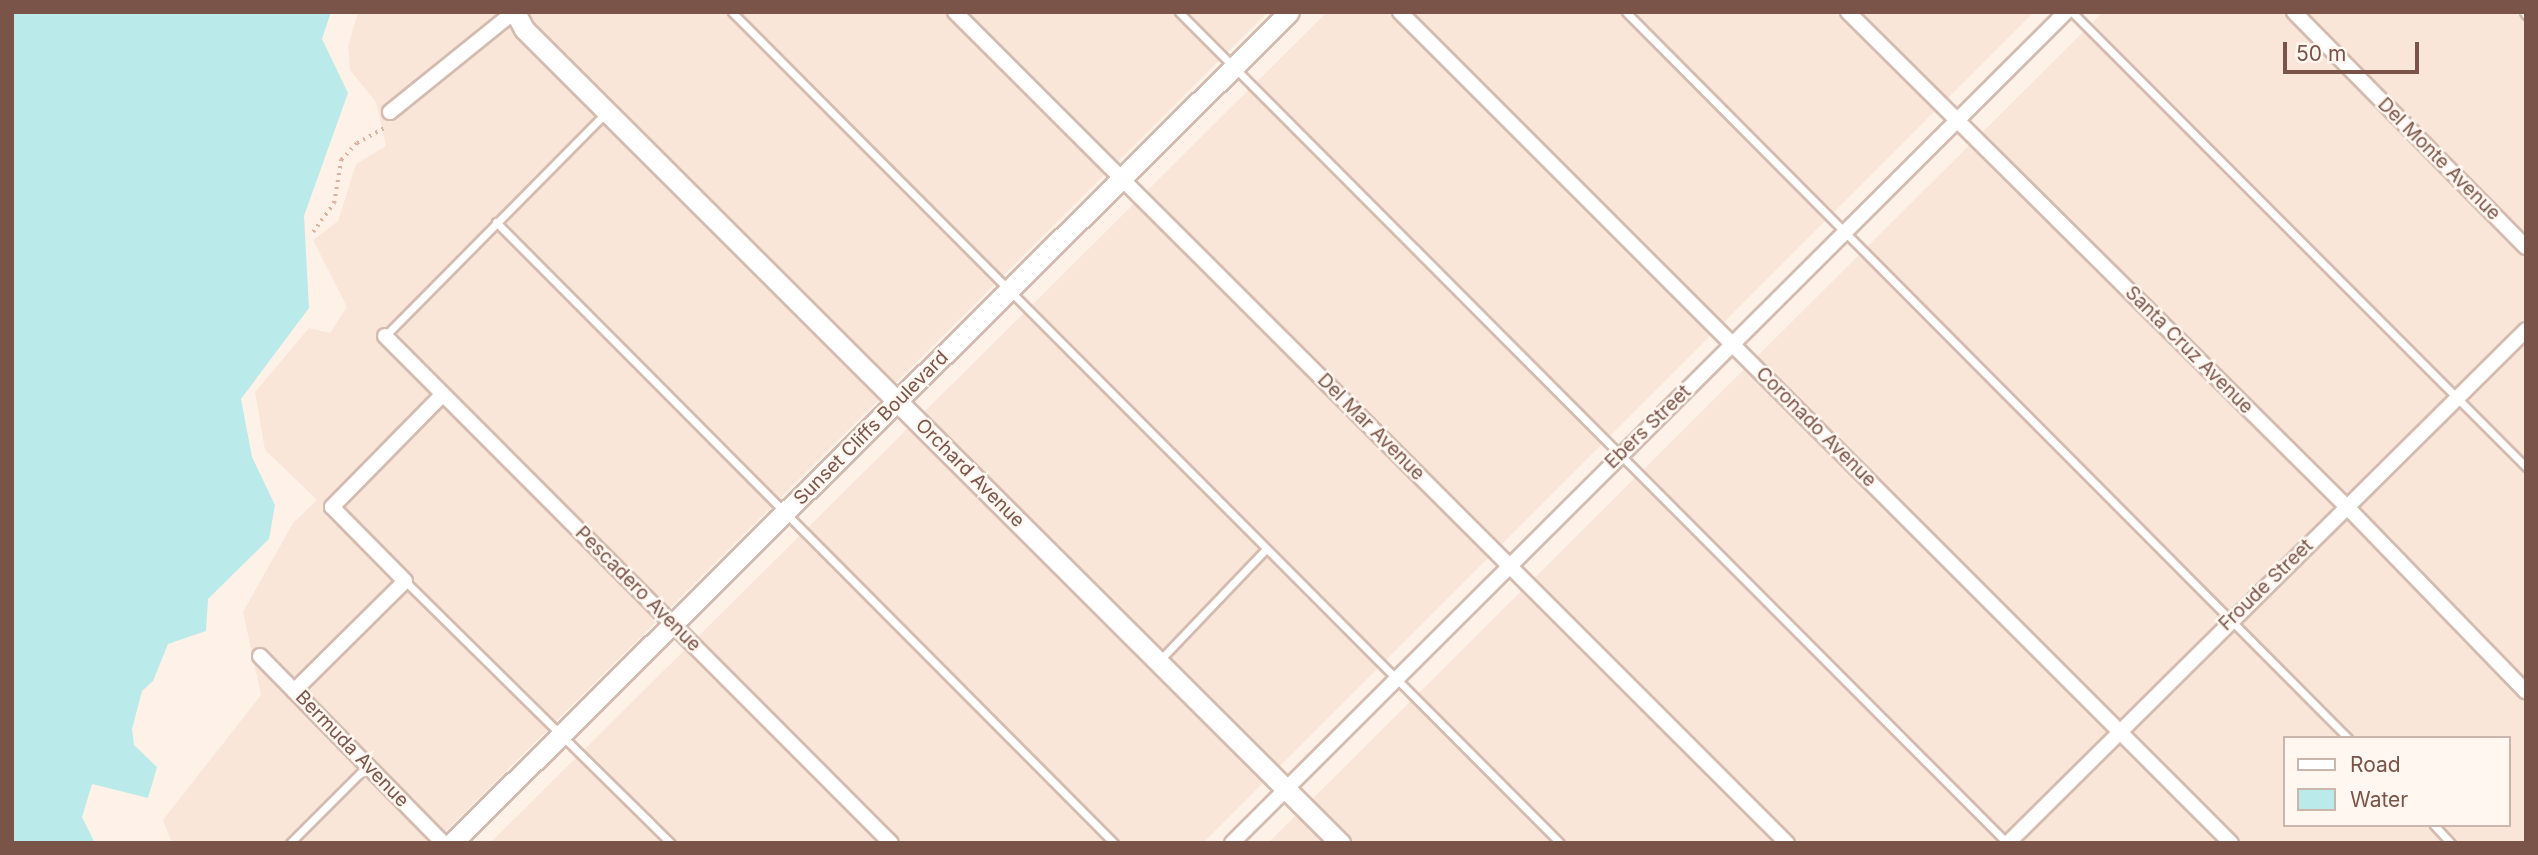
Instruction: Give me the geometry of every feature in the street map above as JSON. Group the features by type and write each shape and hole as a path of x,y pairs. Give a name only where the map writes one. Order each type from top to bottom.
{"main road":[{"name":"Orchard Avenue","path":"514,12 524,29 1340,843"},
{"name":"Sunset Cliffs Boulevard","path":"452,843 1289,12"}],"street":[{"path":"390,112 514,12"},
{"name":"Del Mar Avenue","path":"955,12 1787,843"},
{"name":"Coronado Avenue","path":"1400,12 2231,843"},
{"name":"Santa Cruz Avenue","path":"1848,12 2347,507 2526,692"},
{"name":"Ebers Street","path":"1232,843 1512,567 1619,455 1845,230 1957,123 2066,12"},
{"name":"Del Monte Avenue","path":"2294,12 2526,247"},
{"name":"Froude Street","path":"2008,843 2231,619 2458,401 2526,330"},
{"name":"Pescadero Avenue","path":"384,336 891,843"},
{"path":"294,691 405,581 332,507 442,395"},
{"name":"Bermuda Avenue","path":"260,656 443,843"}],"lane":[{"path":"732,12 1011,289 1560,843"},
{"path":"1179,12 2008,843"},
{"path":"1626,12 2346,736"},
{"path":"2072,12 2526,467"},
{"path":"384,336 608,111"},
{"path":"496,222 1114,843"},
{"path":"1159,661 1266,549"},
{"path":"405,581 671,843"},
{"path":"290,843 367,766"},
{"path":"2436,827 2451,843"}],"path":[{"path":"313,232 334,203 341,160 356,143 389,125 390,112"}],"shaded area":[{"path":"358,12 1268,12 434,843 172,843 163,820 261,695 243,612 293,523 317,500 265,450 255,392 309,328 330,333 347,307 313,240 338,221 356,164 386,146 376,102 350,70 348,46"},
{"path":"1327,12 2034,12 1203,843 490,843"},
{"path":"2103,12 2526,12 2526,843 1268,843"}],"water":[{"path":"12,12 331,12 322,39 348,93 304,216 309,308 241,399 252,457 275,505 269,539 208,599 206,631 168,644 153,681 142,691 132,729 134,745 157,767 148,798 92,784 82,817 95,843 12,843"}]}
